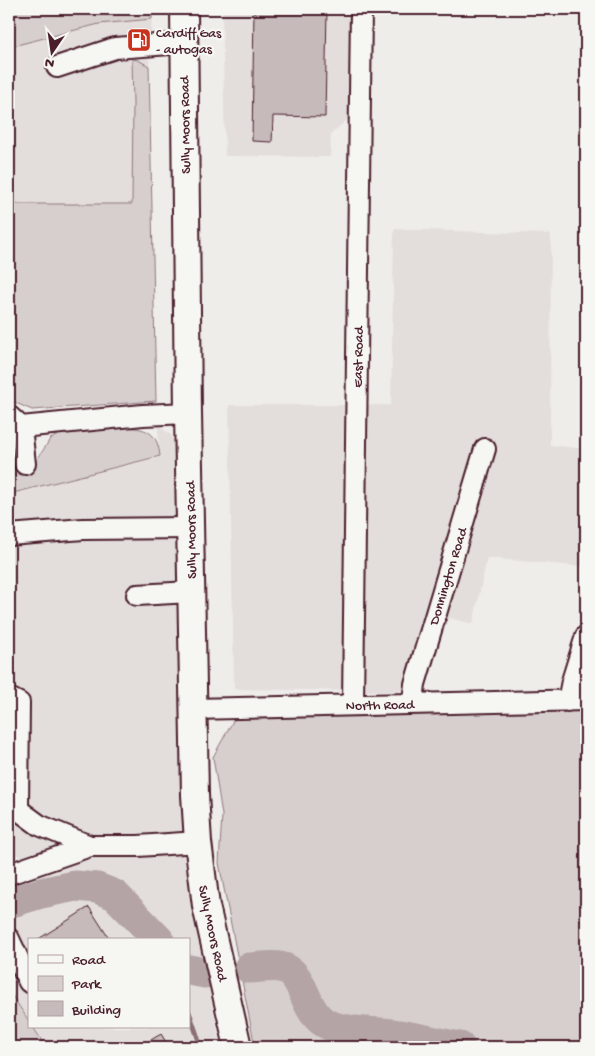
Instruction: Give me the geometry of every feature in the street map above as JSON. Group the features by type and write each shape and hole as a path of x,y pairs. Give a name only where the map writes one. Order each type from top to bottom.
{"main road":[{"name":"Sully Moors Road","path":"184,9 194,795 206,906 238,1047"}],"lane":[{"name":"East Road","path":"353,705 361,9"},
{"path":"57,67 115,48 184,43"},
{"path":"19,458 15,421 188,413"},
{"name":"Donnington Road","path":"413,703 416,684 485,449"},
{"path":"9,535 83,529 190,528"},
{"path":"137,595 191,592"},
{"path":"577,701 572,681 586,636"},
{"path":"9,698 19,702 13,806 39,825 90,846"},
{"name":"North Road","path":"192,709 577,701"},
{"path":"9,874 90,846 138,846 198,842"},
{"path":"9,939 28,980"}],"shaded area":[{"path":"222,9 351,9 348,119 331,134 330,157 225,156"},
{"path":"152,19 149,66 151,204 9,204 9,47 99,24"},
{"path":"394,229 551,234 550,445 586,449 586,567 487,558 473,624 444,617 424,692 234,689 229,405 391,405"},
{"path":"158,425 171,435 179,454 187,831 208,985 221,1047 46,1047 34,1028 190,1028 190,938 28,938 28,1020 9,991 9,864 26,858 9,852 9,494 159,457"}],"green space":[{"path":"9,9 152,9 152,19 99,24 9,47"},
{"path":"132,59 149,66 156,401 32,410 16,403 9,394 9,204 132,204"},
{"path":"117,427 147,431 156,440 160,456 9,494 9,476 32,471 50,439 60,434"},
{"path":"586,707 586,1047 255,1047 219,863 222,815 213,757 234,719"},
{"path":"9,991 28,1020 28,1028 34,1028 46,1047 9,1047"}],"building":[{"path":"254,9 327,9 325,117 273,116 272,142 252,141"},
{"path":"89,907 109,938 40,938"},
{"path":"161,1034 169,1047 139,1047"}],"waterway":[{"path":"12,902 41,893 75,886 97,888 115,895 157,938"},
{"path":"249,968 276,966 289,970 300,984 313,1012 320,1019 336,1028 402,1035 460,1047"},
{"path":"190,970 205,973"},
{"path":"190,1015 198,1038"}],"place":[{"name":"Cardiff Gas - autogas","path":"139,40"}]}
